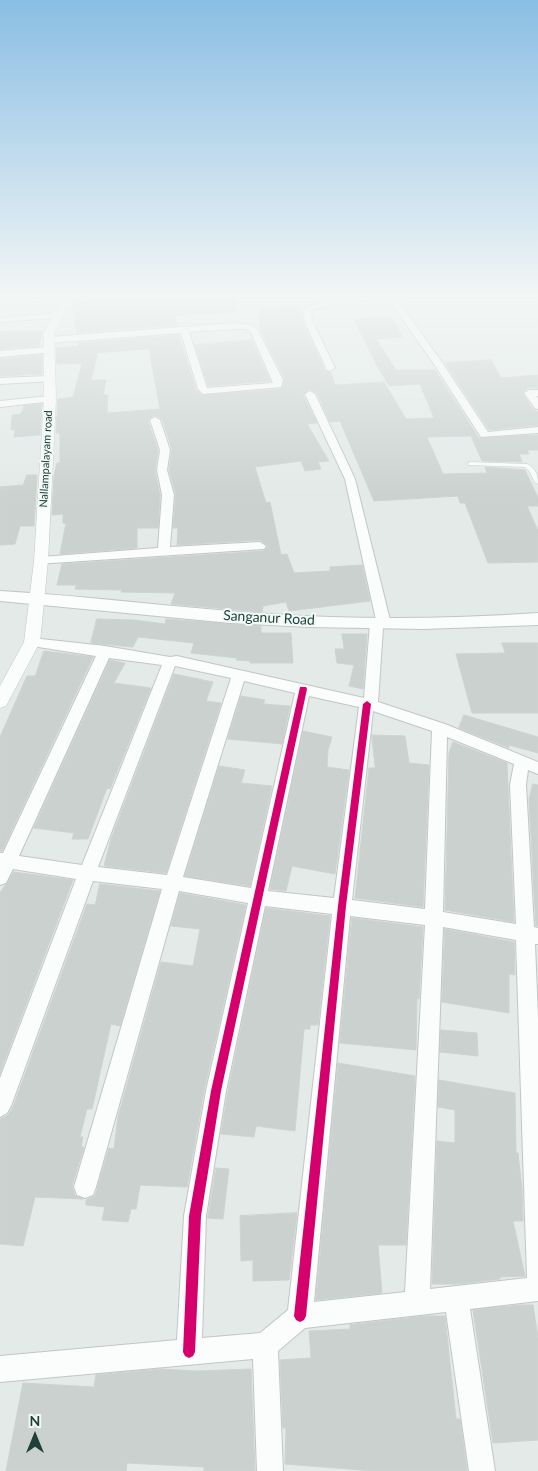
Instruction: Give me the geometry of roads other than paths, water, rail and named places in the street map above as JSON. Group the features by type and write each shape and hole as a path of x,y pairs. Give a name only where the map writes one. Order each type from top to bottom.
{"main road":[{"name":"Sanganur Road","path":"0,596 231,617 380,624 538,619"}],"street":[{"name":"Nallampalayam road","path":"32,642 41,561 49,404 49,363"},
{"path":"195,363 203,389 206,392 278,384 270,363"},
{"path":"328,363 330,368"},
{"path":"438,363 485,435 538,430"},
{"path":"0,381 49,378"},
{"path":"538,393 529,393 538,406"},
{"path":"300,1316 342,906 380,624 350,479 310,394"},
{"path":"0,404 49,404"},
{"path":"0,414 49,404"},
{"path":"155,420 166,450 162,470 168,495 164,551"},
{"path":"41,561 164,551 260,546"},
{"path":"0,702 32,642 105,651 170,662 177,660 369,704 440,728 530,764 518,785 532,935 538,1276"},
{"path":"0,878 4,861 105,651"},
{"path":"0,1106 87,873 170,662"},
{"path":"85,1188 173,883 239,675"},
{"path":"189,1352 195,1216 216,1092 303,689"},
{"path":"417,1301 434,918 440,728"},
{"path":"4,861 173,883 257,897 434,918 532,935"},
{"path":"0,1369 265,1345 300,1316 417,1301 456,1299 538,1289"},
{"path":"456,1299 482,1471"},
{"path":"265,1345 270,1471"}],"lane":[{"path":"470,464 525,465 531,468 538,482"}]}
